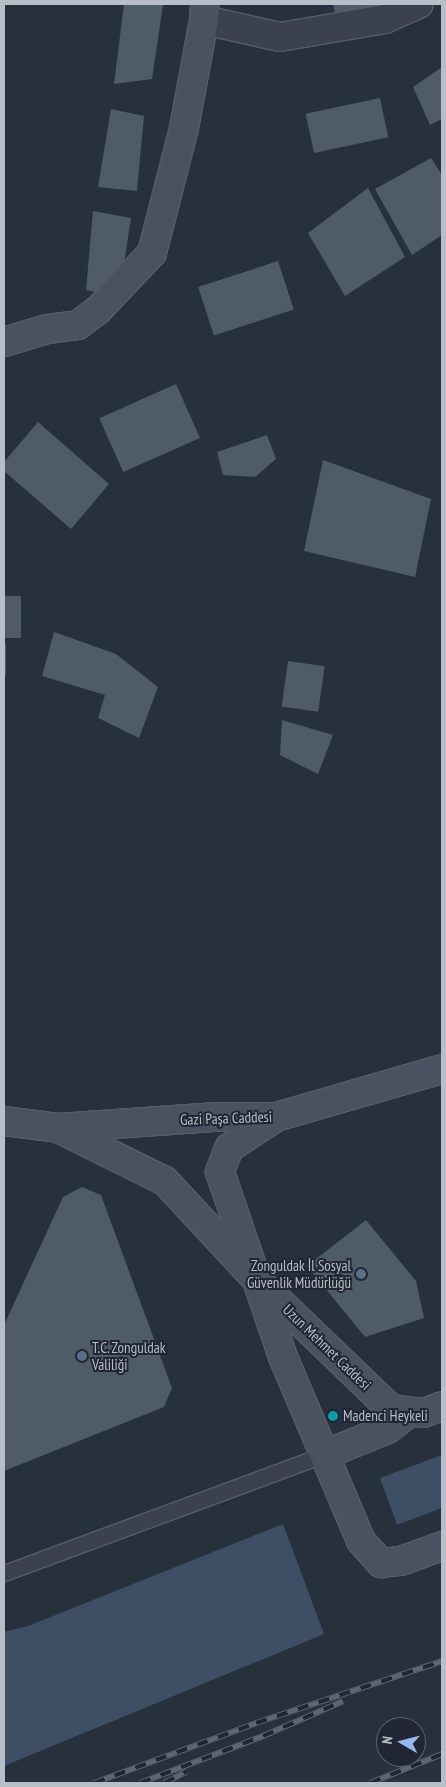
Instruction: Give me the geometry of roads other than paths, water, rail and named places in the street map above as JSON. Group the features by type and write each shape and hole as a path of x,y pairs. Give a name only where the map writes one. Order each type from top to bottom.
{"street":[{"path":"4,342 47,329 78,325 99,310 152,253 184,128 204,12 280,37 385,19 419,4"},
{"name":"Gazi Paşa Caddesi","path":"4,1121 58,1128 195,1118 276,1116 442,1069"},
{"path":"276,1116 229,1148 220,1172 284,1357 361,1541 381,1563 401,1562 442,1546"},
{"name":"Uzun Mehmet Caddesi","path":"58,1128 165,1181 258,1282 391,1409 424,1414 442,1406"},
{"path":"326,1454 388,1429 410,1412"}],"lane":[{"path":"4,1573 326,1454"}],"water":[{"path":"442,1455 442,1508 397,1525 380,1478"},
{"path":"283,1524 324,1634 4,1766 4,1632 28,1626"}],"railway":[{"path":"94,1783 256,1723 442,1661"},
{"path":"140,1783 263,1736 343,1701"},
{"path":"370,1783 442,1754"},
{"path":"164,1783 186,1772"}],"place":[{"name":"Zonguldak İl Sosyal Güvenlik Müdürlüğü","path":"361,1274"},
{"name":"T.C. Zonguldak Valiliği","path":"82,1356"},
{"name":"Madenci Heykeli","path":"333,1416"}]}
